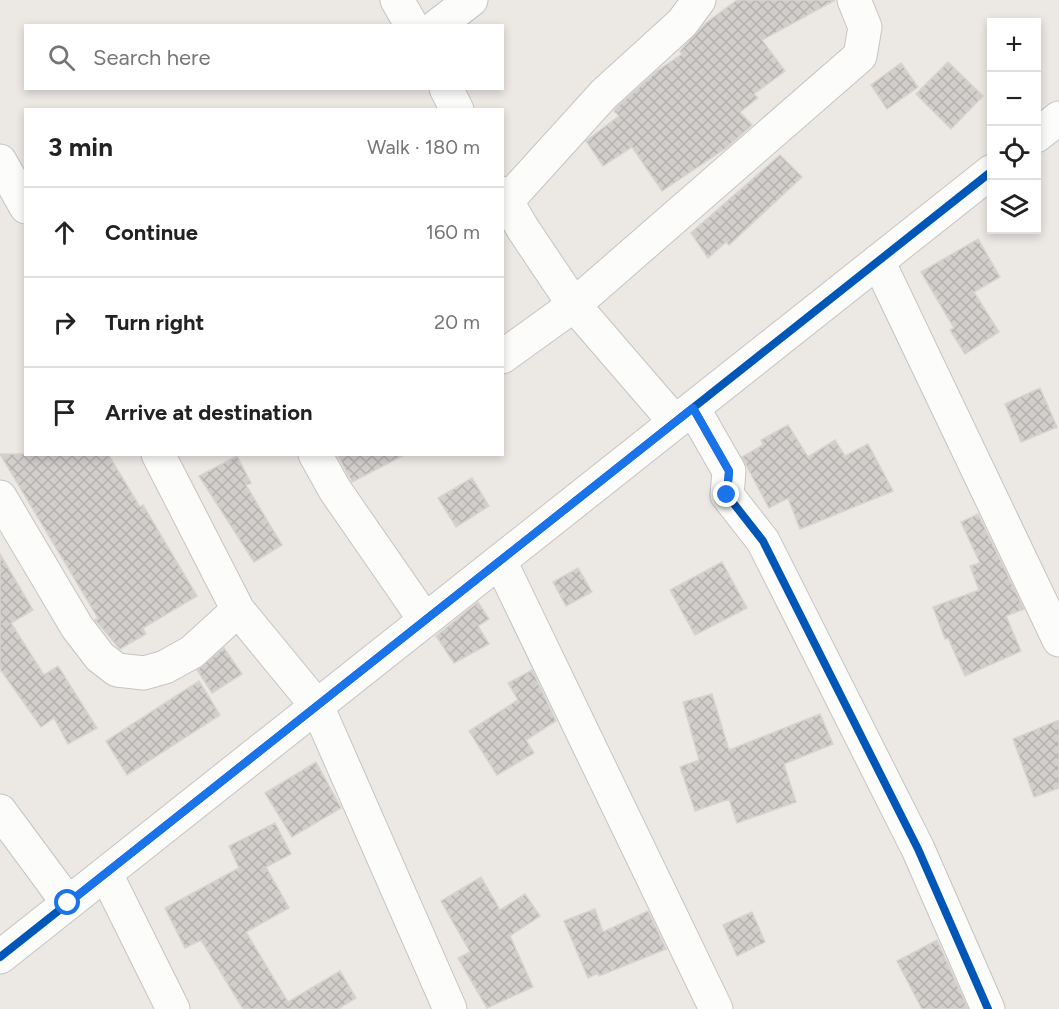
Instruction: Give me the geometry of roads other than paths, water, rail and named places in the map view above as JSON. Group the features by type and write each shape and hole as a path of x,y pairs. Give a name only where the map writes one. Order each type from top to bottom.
{"street":[{"path":"397,0 411,24"},
{"path":"440,24 471,0"},
{"path":"699,0 682,22 604,94 505,197 522,229 574,305 684,415 729,471 727,495 763,542 774,563 918,849 988,1009"},
{"path":"504,356 574,305 860,56 865,27 854,0"},
{"path":"447,90 456,108"},
{"path":"1041,132 1059,118"},
{"path":"0,162 24,204"},
{"path":"0,957 987,175"},
{"path":"878,261 1059,640"},
{"path":"159,456 238,610 317,706 450,1009"},
{"path":"316,456 335,490 425,620"},
{"path":"0,497 77,627 100,657 117,670 144,673 165,667 192,652 238,610"},
{"path":"500,561 716,1009"},
{"path":"0,811 68,903"},
{"path":"106,874 172,1009"}]}
